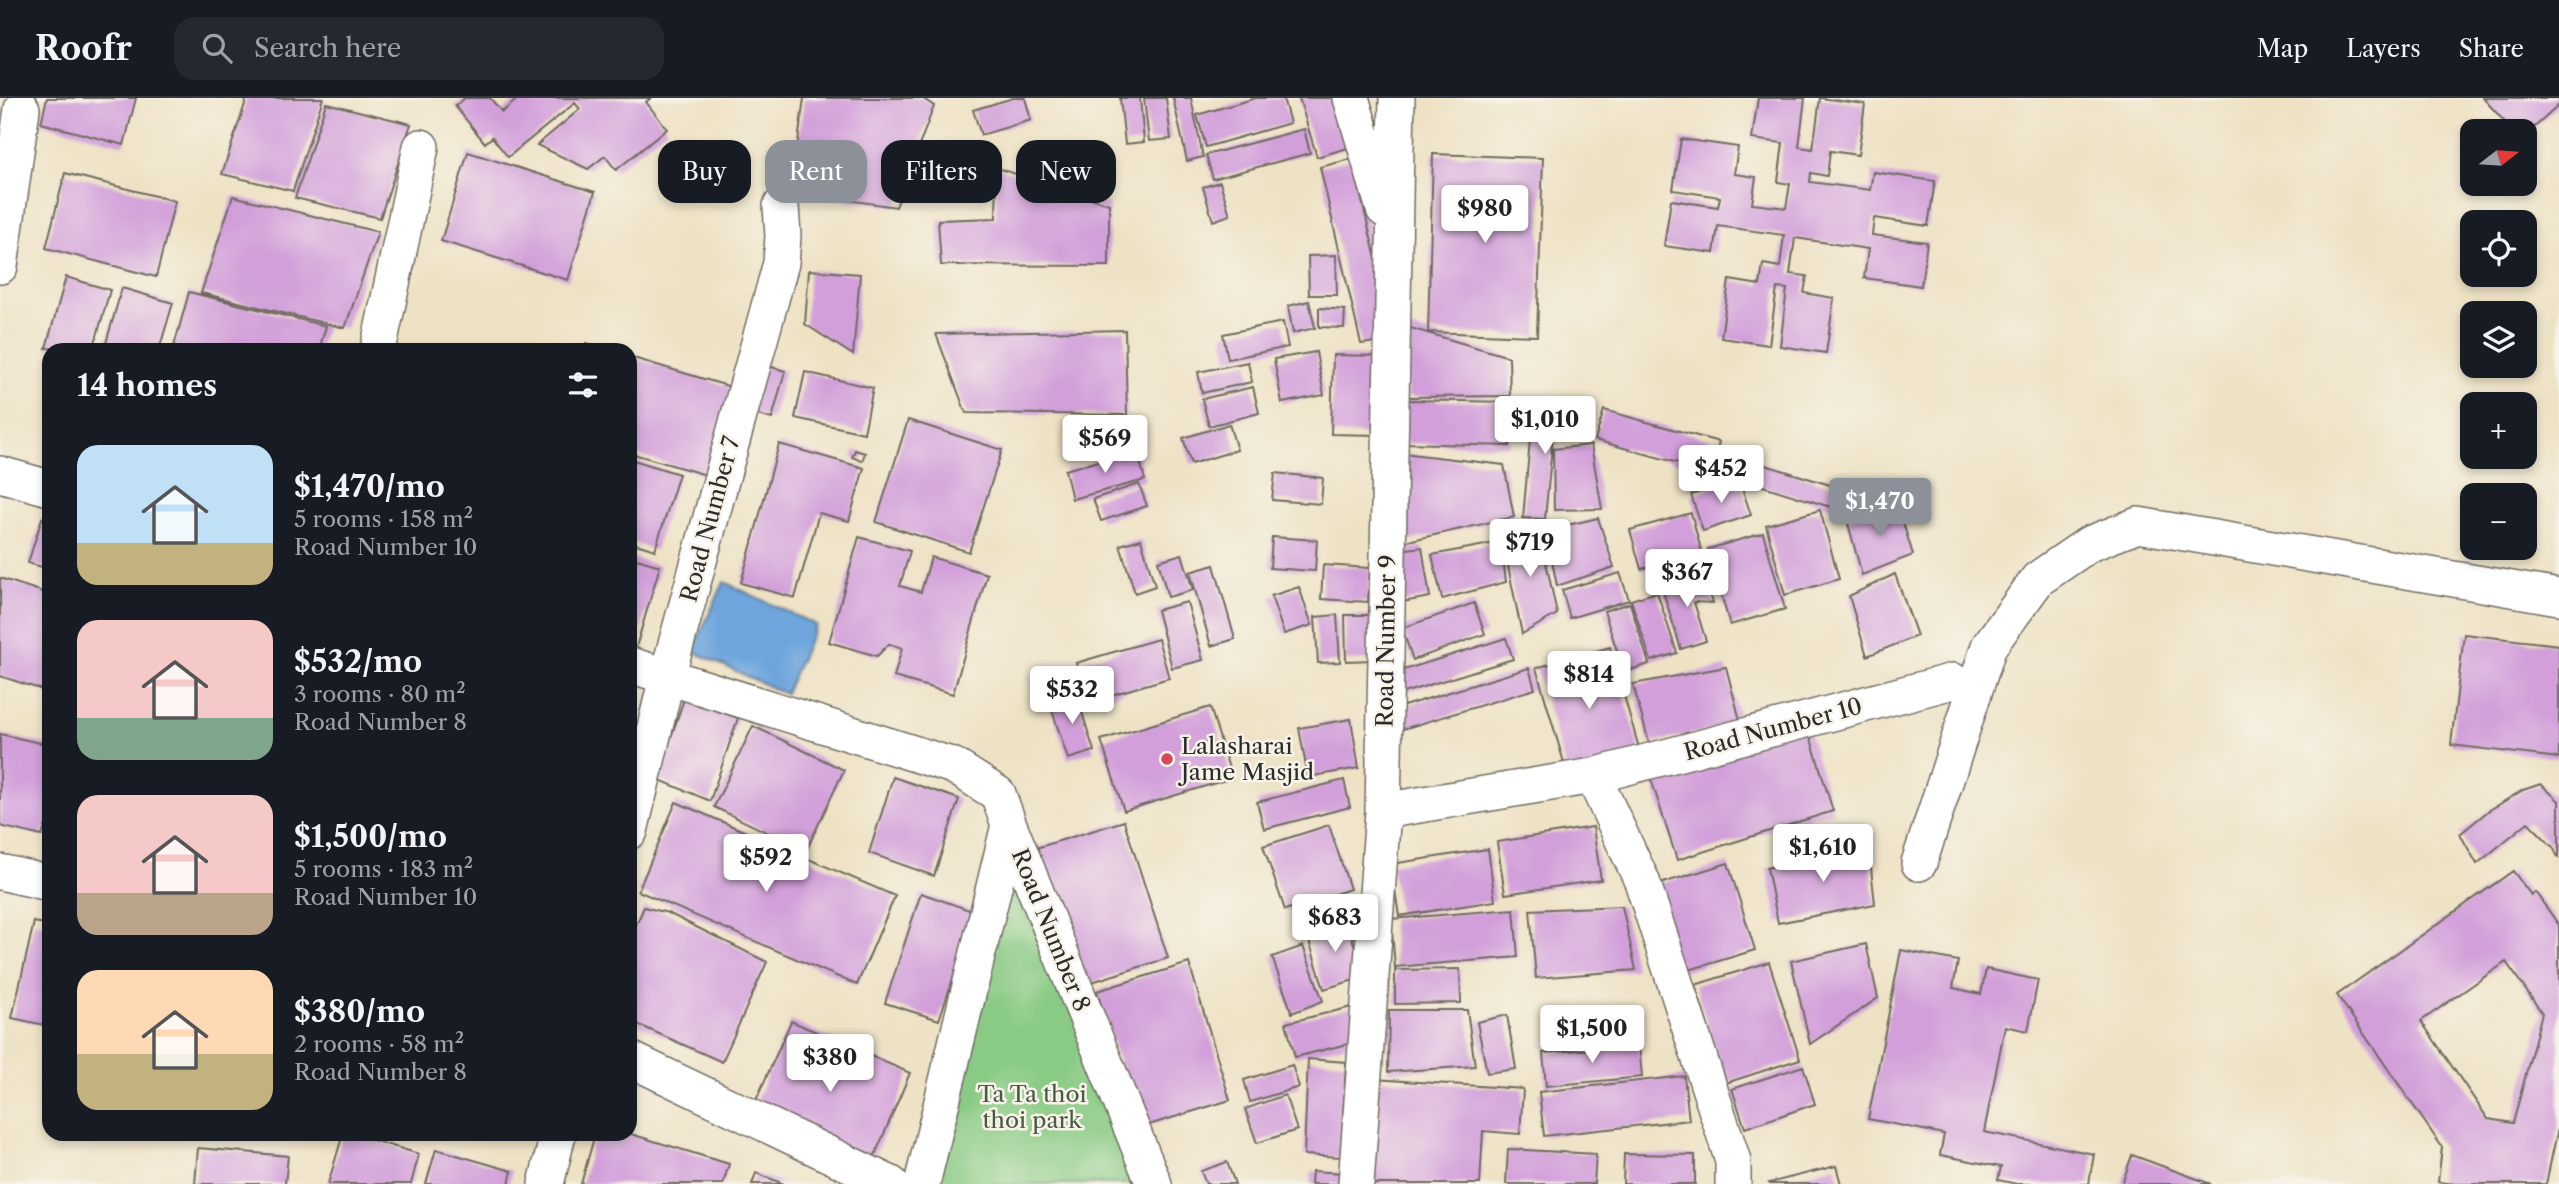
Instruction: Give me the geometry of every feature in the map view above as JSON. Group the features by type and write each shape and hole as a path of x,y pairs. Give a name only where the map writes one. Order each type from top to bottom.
{"street":[{"path":"1351,98 1394,240"},
{"name":"Road Number 9","path":"1356,1184 1383,811 1396,98"},
{"path":"0,266 22,109"},
{"path":"379,343 421,147"},
{"name":"Road Number 7","path":"637,802 667,677 781,263 781,206"},
{"path":"0,474 42,486"},
{"path":"1919,863 1989,646 2038,579 2089,544 2138,526 2559,597"},
{"path":"637,667 954,766 998,794 1009,825"},
{"name":"Road Number 10","path":"1383,811 1593,776 1953,681"},
{"path":"1593,776 1642,881 1733,1161 1733,1184"},
{"name":"Road Number 8","path":"922,1184 1009,825"},
{"name":"Road Number 8","path":"1009,825 1154,1184"},
{"path":"0,872 42,881"},
{"path":"637,1062 891,1184"},
{"path":"546,1184 556,1141"}],"green space":[{"name":"Ta Ta thoi thoi park","path":"1013,853 1144,1184 935,1184"}],"water":[{"path":"724,582 816,625 785,694 692,651"}],"building":[{"path":"47,98 136,98 124,145 41,123"},
{"path":"247,98 323,98 293,191 222,174"},
{"path":"465,98 490,98 502,112 519,98 651,98 646,102 667,129 616,170 605,156 588,169 537,145 580,109 575,103 508,157 492,137 485,143 455,106"},
{"path":"804,98 922,98 934,106 921,140 881,140 881,203 898,203 896,207 867,203 867,140 798,140"},
{"path":"1013,98 1025,98 1031,120 981,135 973,110"},
{"path":"1120,98 1140,98 1144,142 1125,144"},
{"path":"1144,98 1166,98 1171,139 1149,141"},
{"path":"1173,98 1191,98 1203,157 1187,161"},
{"path":"1256,98 1283,98 1290,123 1206,147 1197,115"},
{"path":"1299,98 1336,98 1351,147 1317,157"},
{"path":"1758,98 1805,98 1799,147 1813,149 1820,98 1865,104 1858,155 1830,151 1827,176 1811,173 1810,182 1870,190 1873,172 1935,181 1928,226 1874,218 1872,235 1927,242 1921,286 1864,278 1868,249 1795,238 1790,274 1807,276 1804,293 1834,298 1826,353 1780,346 1787,289 1777,288 1769,345 1721,338 1729,280 1760,285 1763,264 1780,267 1784,235 1718,226 1714,253 1664,246 1671,200 1718,207 1720,197 1673,190 1681,139 1738,147 1734,174 1756,177 1752,204 1786,208 1790,184 1778,182 1783,143 1752,139"},
{"path":"2483,98 2559,98 2559,105 2538,124 2538,119 2502,119"},
{"path":"326,103 411,124 380,218 295,198"},
{"path":"1304,129 1310,153 1213,179 1206,155"},
{"path":"468,152 595,192 568,280 441,241"},
{"path":"1433,154 1543,158 1537,336 1428,332"},
{"path":"1352,159 1382,284 1378,342 1361,344 1320,167"},
{"path":"1002,170 1016,174 1016,203 1109,204 1109,266 941,265 938,220 996,218 996,203 1002,203"},
{"path":"65,173 175,201 156,277 46,248"},
{"path":"1220,182 1230,215 1213,221 1203,187"},
{"path":"233,196 378,232 345,328 201,293"},
{"path":"1336,255 1337,295 1309,295 1308,256"},
{"path":"809,270 860,274 853,355 805,324"},
{"path":"66,277 110,290 95,343 47,343"},
{"path":"122,288 173,303 161,343 106,343"},
{"path":"189,292 326,326 321,343 175,343"},
{"path":"1309,301 1315,328 1293,333 1288,306"},
{"path":"1319,308 1345,310 1344,328 1319,327"},
{"path":"1283,322 1288,347 1228,359 1223,334"},
{"path":"1407,327 1509,357 1510,396 1407,397"},
{"path":"1125,330 1127,415 966,413 936,334"},
{"path":"1316,352 1324,395 1282,403 1274,359"},
{"path":"1333,355 1378,356 1377,435 1331,434"},
{"path":"637,359 731,387 706,475 637,455"},
{"path":"1248,362 1252,382 1202,393 1198,372"},
{"path":"765,365 785,371 772,419 751,413"},
{"path":"805,372 873,388 864,433 795,418"},
{"path":"1253,387 1259,413 1209,426 1202,399"},
{"path":"1406,400 1511,402 1510,446 1405,443"},
{"path":"1533,407 1588,413 1587,428 1554,425 1545,519 1523,518"},
{"path":"1604,410 1719,442 1711,472 1595,440"},
{"path":"908,420 1002,450 969,552 876,522"},
{"path":"1229,424 1237,450 1191,464 1183,438"},
{"path":"779,444 864,468 849,521 819,513 795,598 741,583"},
{"path":"1591,445 1602,509 1554,510 1553,449"},
{"path":"855,450 865,453 862,461 852,457"},
{"path":"1137,451 1145,480 1072,499 1065,470"},
{"path":"1402,453 1504,465 1514,517 1399,543"},
{"path":"1743,458 1843,489 1837,509 1737,478"},
{"path":"637,461 679,474 655,550 637,544"},
{"path":"1275,473 1323,478 1321,504 1272,500"},
{"path":"1739,479 1751,515 1703,531 1691,495"},
{"path":"1139,484 1147,506 1101,521 1093,499"},
{"path":"1897,503 1913,555 1862,575 1847,520"},
{"path":"1820,510 1839,579 1785,595 1766,525"},
{"path":"1691,513 1702,553 1641,569 1630,530"},
{"path":"42,518 42,567 28,563"},
{"path":"1598,518 1614,567 1557,586 1546,530"},
{"path":"1539,529 1557,614 1522,634 1502,537"},
{"path":"1763,533 1785,609 1730,625 1708,549"},
{"path":"859,537 910,551 900,586 921,592 931,557 987,574 953,694 894,677 902,648 889,644 877,656 829,642"},
{"path":"1272,537 1317,540 1315,571 1270,568"},
{"path":"1141,539 1155,586 1135,593 1120,545"},
{"path":"1501,542 1506,582 1442,599 1432,555"},
{"path":"1422,547 1430,597 1397,603 1400,550"},
{"path":"1182,554 1193,590 1168,597 1158,561"},
{"path":"637,559 660,566 637,644"},
{"path":"1214,565 1235,639 1211,646 1190,572"},
{"path":"1323,565 1370,568 1368,602 1321,599"},
{"path":"1620,573 1629,600 1570,618 1562,590"},
{"path":"1703,574 1713,603 1694,602 1706,641 1681,649 1662,588"},
{"path":"1895,574 1917,636 1867,656 1849,596"},
{"path":"0,578 42,592 42,690 0,676"},
{"path":"1299,587 1312,625 1284,634 1271,596"},
{"path":"1657,592 1677,653 1651,661 1631,600"},
{"path":"1187,602 1203,660 1172,668 1157,610"},
{"path":"1474,603 1485,634 1413,660 1402,628"},
{"path":"1630,603 1649,664 1624,672 1604,611"},
{"path":"1337,615 1340,662 1318,663 1315,617"},
{"path":"1345,615 1373,615 1374,660 1346,661"},
{"path":"2464,634 2559,645 2559,758 2451,745"},
{"path":"1506,638 1513,659 1400,694 1394,673"},
{"path":"1158,639 1169,678 1087,702 1076,663"},
{"path":"1610,647 1641,755 1568,776 1536,668"},
{"path":"1726,667 1741,724 1649,743 1633,684"},
{"path":"1529,668 1535,689 1403,729 1397,708"},
{"path":"1076,693 1094,751 1068,759 1049,701"},
{"path":"684,699 738,718 710,801 657,779"},
{"name":"Lalasharai Jame Masjid","path":"1210,707 1232,778 1124,811 1101,740"},
{"path":"1351,719 1359,768 1308,777 1299,728"},
{"path":"753,726 844,770 806,851 714,807"},
{"path":"1807,726 1833,811 1677,860 1650,776"},
{"path":"0,734 42,743 42,836 0,826"},
{"path":"893,777 959,799 934,876 869,853"},
{"path":"1344,780 1350,807 1264,829 1257,802"},
{"path":"2541,784 2559,801 2559,859 2553,847 2528,822 2477,864 2460,834 2488,811 2523,790"},
{"path":"676,802 895,896 857,985 638,891"},
{"path":"1124,821 1168,958 1079,986 1036,848"},
{"path":"1329,825 1350,889 1285,910 1263,846"},
{"path":"1593,827 1601,880 1505,894 1497,842"},
{"path":"1868,841 1875,904 1778,923 1767,868"},
{"path":"1488,849 1495,901 1399,916 1391,864"},
{"path":"1728,863 1755,950 1679,973 1653,886"},
{"path":"2513,871 2531,895 2535,892 2559,925 2559,1123 2546,1184 2438,1182 2442,1147 2337,995","holes":["2506,962 2542,1013 2513,1123 2488,1119 2421,1021"]},
{"path":"921,893 975,912 939,1020 885,1003"},
{"path":"1622,906 1636,970 1536,978 1530,910"},
{"path":"644,907 668,913 767,962 722,1062 637,1024 637,923"},
{"path":"1514,909 1518,957 1395,967 1391,919"},
{"path":"1346,918 1364,977 1324,989 1306,931"},
{"path":"34,922 42,924 42,1024 12,1018"},
{"path":"1866,944 1878,998 1810,1044 1791,961"},
{"path":"1303,946 1323,1001 1292,1013 1272,957"},
{"path":"1901,950 1958,961 1953,988 1981,994 1986,969 2038,980 2028,1031 2005,1026 1984,1132 2094,1154 2089,1184 2017,1184 1998,1180 2001,1167 1940,1155 1944,1134 1868,1119"},
{"path":"1769,962 1800,1059 1726,1083 1695,985"},
{"path":"1189,963 1230,1100 1139,1128 1097,991"},
{"path":"1460,969 1461,1003 1395,1004 1395,970"},
{"path":"1356,1006 1364,1040 1295,1057 1286,1023"},
{"path":"1389,1010 1467,1010 1475,1066 1388,1072"},
{"path":"1507,1015 1516,1069 1487,1073 1477,1022"},
{"path":"791,1021 910,1073 870,1167 750,1114"},
{"path":"1639,1045 1642,1077 1546,1086 1543,1053"},
{"path":"1308,1059 1346,1062 1341,1157 1304,1155"},
{"path":"1292,1065 1299,1087 1250,1102 1244,1080"},
{"path":"1803,1066 1815,1104 1745,1128 1732,1089"},
{"path":"1684,1076 1689,1120 1544,1136 1539,1092"},
{"path":"1374,1079 1523,1089 1520,1134 1483,1131 1480,1184 1367,1184"},
{"path":"1285,1095 1297,1130 1257,1143 1245,1109"},
{"path":"637,1136 729,1164 723,1184 581,1184 593,1141 637,1141"},
{"path":"341,1141 375,1141 419,1154 411,1184 328,1184"},
{"path":"198,1148 288,1156 285,1184 195,1184"},
{"path":"436,1149 512,1171 509,1184 426,1184"},
{"path":"1508,1149 1596,1154 1594,1184 1506,1184"},
{"path":"1624,1154 1695,1155 1695,1184 1623,1184"},
{"path":"2132,1155 2211,1184 2122,1184"},
{"path":"1227,1162 1235,1184 1206,1184 1201,1171"},
{"path":"1836,1166 1841,1184 1769,1183"},
{"path":"1312,1171 1344,1173 1343,1184 1311,1184"},
{"path":"756,1173 784,1184 752,1184"}],"place":[{"name":"Lalasharai Jame Masjid","path":"1167,759"}]}
